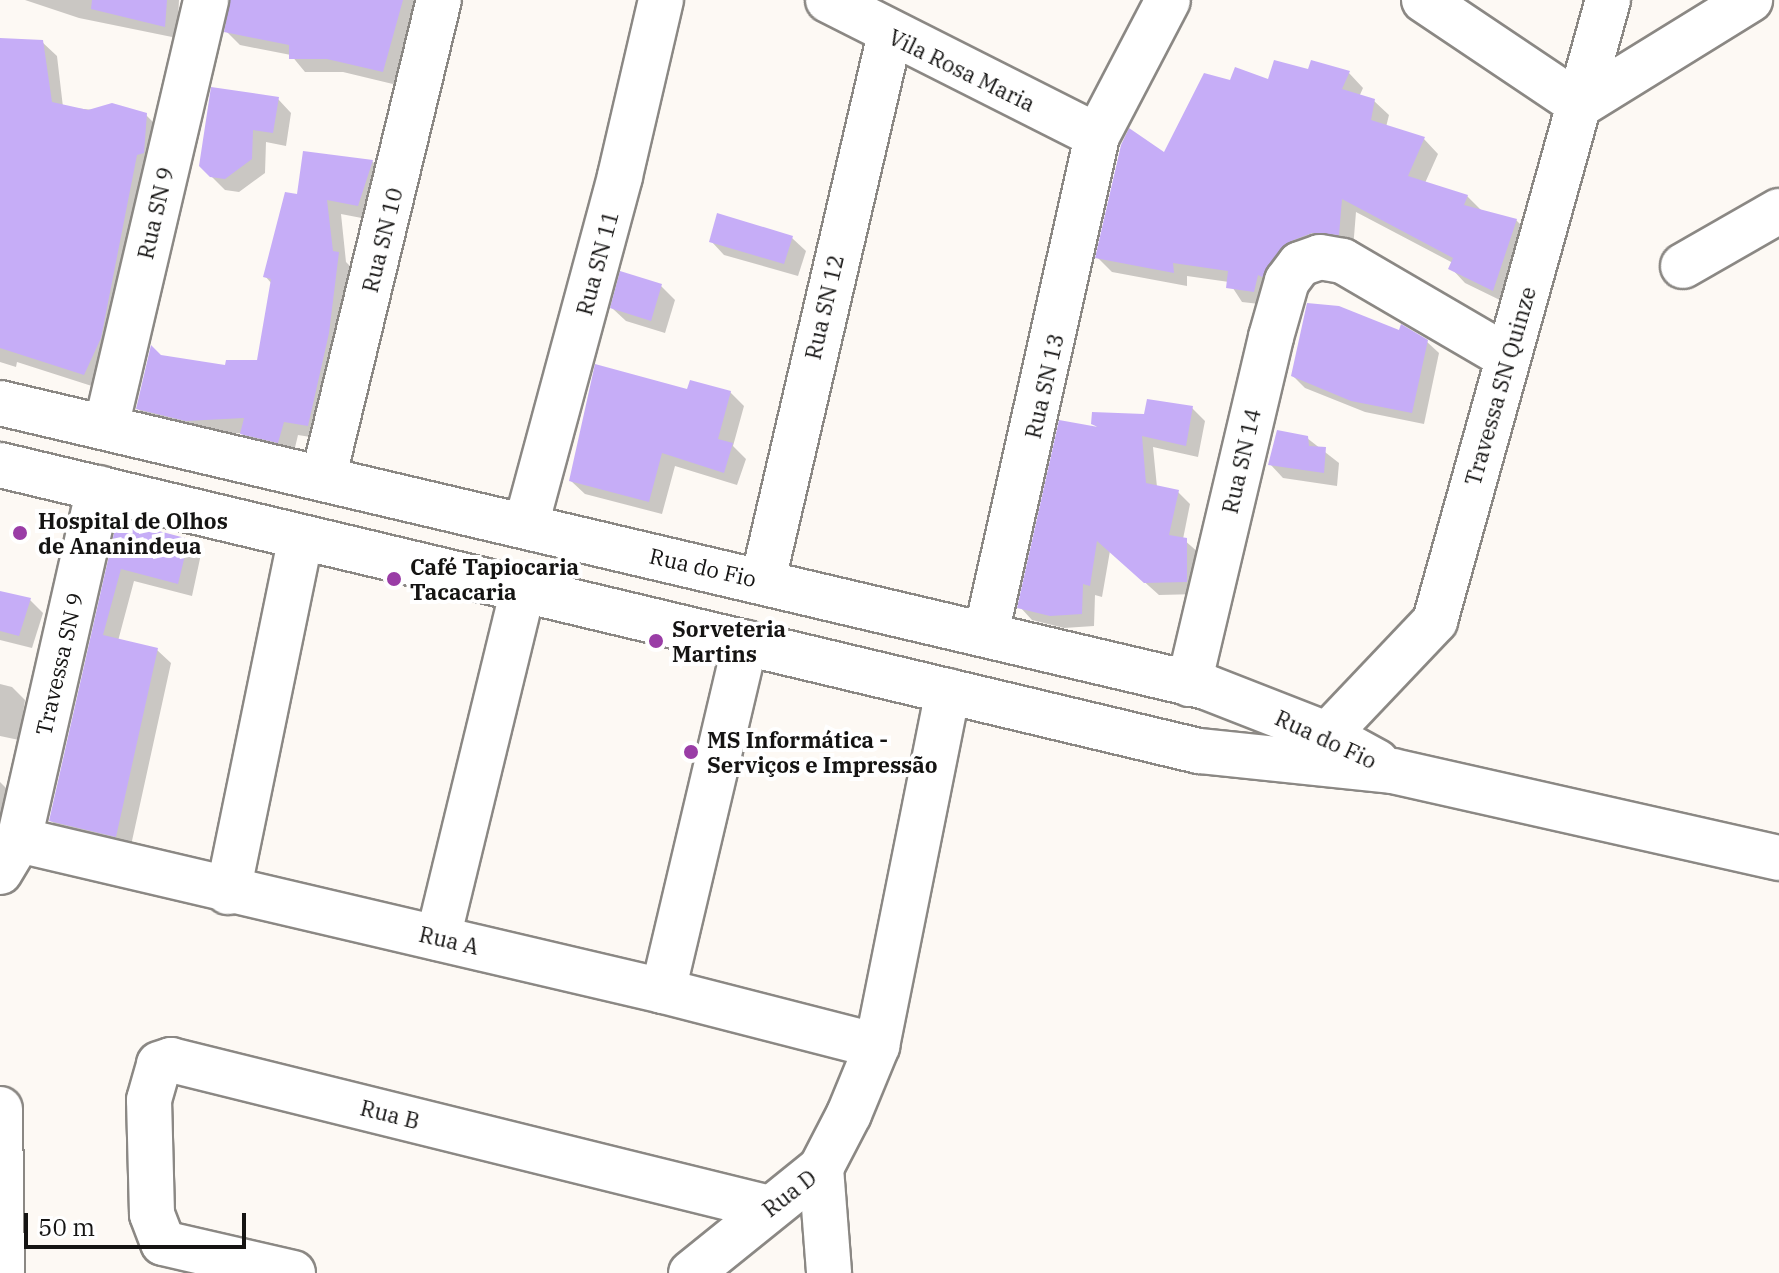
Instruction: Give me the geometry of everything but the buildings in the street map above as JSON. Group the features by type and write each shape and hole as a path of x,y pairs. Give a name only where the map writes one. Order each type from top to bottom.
{"street":[{"name":"Rua SN 9","path":"106,427 206,0"},
{"name":"Rua SN 10","path":"323,479 439,0"},
{"name":"Rua SN 11","path":"526,525 620,176 661,0"},
{"name":"Vila Rosa Maria","path":"828,0 1097,136"},
{"name":"Rua SN 13","path":"986,634 1097,136 1168,0"},
{"path":"1424,0 1580,105 1750,0"},
{"name":"Travessa SN Quinze","path":"1313,747 1435,621 1608,0"},
{"name":"Rua SN 12","path":"763,580 890,34"},
{"path":"1683,266 1779,211"},
{"name":"Rua SN 14","path":"1189,684 1287,281 1300,264 1320,257 1343,261 1507,357"},
{"name":"Rua do Fio","path":"0,403 763,580 1189,684 1313,747 1393,771 1779,858"},
{"path":"176,506 194,482 197,459 192,447"},
{"path":"240,522 236,490 258,462"},
{"name":"Rua do Fio","path":"0,465 1199,751 1313,747"},
{"name":"Travessa SN 9","path":"9,856 99,488"},
{"path":"228,892 301,537"},
{"path":"438,938 523,590"},
{"path":"663,991 745,643"},
{"path":"877,1046 948,691"},
{"name":"Rua A","path":"9,856 228,892 663,991 877,1046"},
{"name":"Rua D","path":"691,1273 821,1168 877,1046"},
{"name":"Rua B","path":"293,1273 163,1243 152,1214 151,1085 159,1064 171,1060 769,1208"},
{"path":"0,1109 2,1273"},
{"path":"821,1168 829,1273"}],"place":[{"name":"Hospital de Olhos de Ananindeua","path":"20,533"},
{"name":"Café Tapiocaria Tacacaria","path":"394,579"},
{"name":"Sorveteria Martins","path":"656,641"},
{"name":"MS Informática - Serviços e Impressão","path":"691,752"}]}
